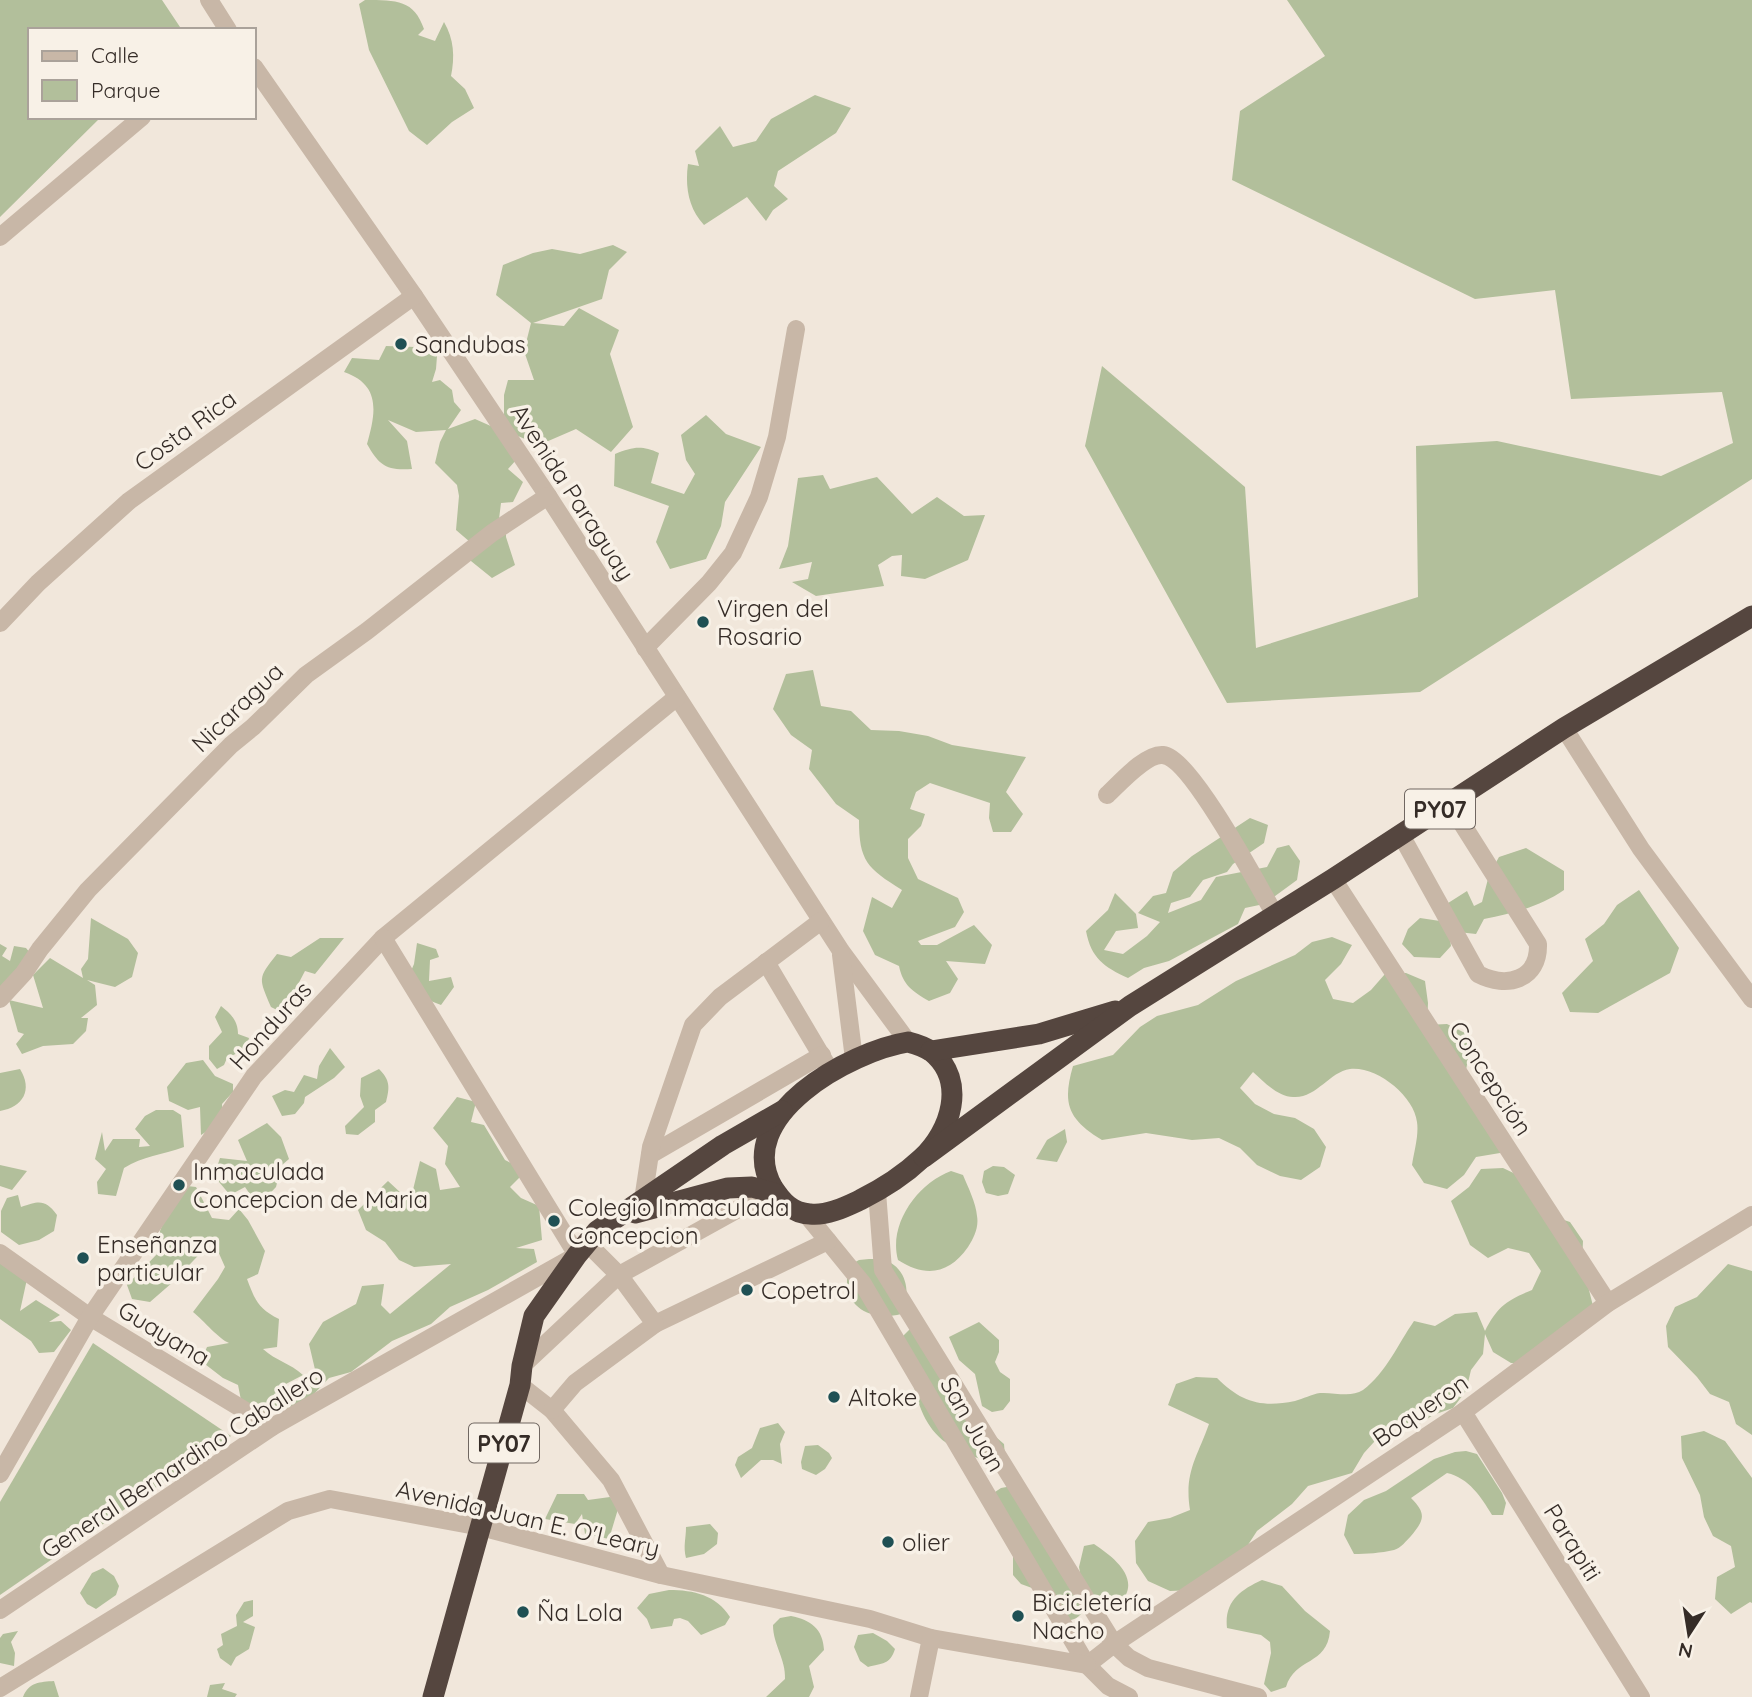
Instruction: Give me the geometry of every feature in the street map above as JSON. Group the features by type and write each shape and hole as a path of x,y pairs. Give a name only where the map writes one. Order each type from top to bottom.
{"highway":[{"name":"PY07","path":"619,1217 728,1188 752,1187 773,1193 787,1206 806,1214 828,1212 877,1192 1130,1006 1333,879 1564,728 1752,617"},
{"name":"PY07","path":"931,1051 1039,1034 1130,1006"},
{"name":"PY07","path":"773,1193 765,1149 782,1111 826,1063 854,1059 885,1045 908,1042"},
{"path":"908,1042 931,1051"},
{"name":"PY07","path":"923,1157 951,1112 953,1096 946,1067 931,1051"},
{"name":"PY07","path":"433,1697 481,1527 534,1316 597,1231 723,1145 782,1111"}],"street":[{"path":"209,0 227,28"},
{"name":"Avenida Paraguay","path":"256,70 414,296 548,496 821,921 908,1042"},
{"path":"0,236 140,119"},
{"name":"Costa Rica","path":"0,623 38,583 129,501 414,296"},
{"path":"645,648 709,583 733,553 759,497 777,437 796,329"},
{"name":"Nicaragua","path":"0,999 24,973 88,890 230,745 253,727 306,675 492,533 548,496"},
{"name":"Honduras","path":"0,1474 90,1317 254,1076 383,938 677,697"},
{"path":"1564,728 1641,849 1752,999"},
{"path":"1107,795 1148,758 1163,755 1179,762 1234,841 1275,915"},
{"path":"1401,835 1478,974 1506,983 1533,969 1538,958 1538,944 1449,803"},
{"name":"Concepción","path":"1333,879 1608,1303"},
{"path":"643,1200 650,1155 693,1026 720,997 821,921"},
{"path":"383,938 582,1249 618,1276 656,1324"},
{"path":"841,951 854,1059"},
{"path":"650,1155 826,1063 766,962"},
{"name":"San Juan","path":"877,1192 883,1270 1114,1644"},
{"path":"661,1575 611,1480 521,1376 618,1276 773,1193"},
{"name":"San Juan","path":"806,1214 863,1284 1087,1665 1108,1686 1129,1697"},
{"name":"Boqueron","path":"1087,1665 1114,1644 1463,1412 1608,1303 1752,1215"},
{"path":"552,1410 575,1383 656,1324 828,1241"},
{"name":"General Bernardino Caballero","path":"0,1610 272,1427 582,1249"},
{"name":"Guayana","path":"0,1253 90,1317 272,1427"},
{"name":"Parapiti","path":"1463,1412 1640,1697"},
{"name":"Avenida Juan E. O'Leary","path":"0,1688 288,1511 330,1499 481,1527 661,1575 870,1619 931,1638 1087,1665"},
{"path":"919,1697 931,1638"},
{"path":"1114,1644 1129,1658 1148,1668 1258,1697"}],"green space":[{"path":"0,0 162,0 181,28 28,28 28,119 99,119 0,217"},
{"path":"365,0 386,0 409,7 420,19 424,29 418,35 435,41 444,22 450,35 453,48 451,76 465,89 474,108 452,122 427,145 409,131 369,50 359,4"},
{"path":"1287,0 1752,0 1752,479 1420,692 1227,703 1085,446 1102,366 1245,487 1256,648 1418,597 1416,446 1497,441 1661,476 1733,443 1722,392 1571,399 1555,290 1475,299 1232,180 1240,111 1325,56"},
{"path":"815,95 851,108 836,133 778,171 774,186 788,199 773,210 766,221 747,197 704,225 691,204 687,180 688,164 699,166 695,151 720,126 733,147 756,141 771,119"},
{"path":"613,245 627,252 609,270 602,299 533,323 564,326 579,308 619,330 610,354 633,427 611,452 576,429 539,445 504,430 504,395 508,380 534,380 524,351 531,323 496,295 503,265 552,249 580,254"},
{"path":"386,346 415,347 437,356 432,382 440,380 452,390 454,402 461,410 448,429 475,419 493,427 517,459 508,469 523,482 513,502 501,503 499,519 506,519 506,537 515,565 492,578 466,557 470,542 456,530 459,496 457,485 435,463 446,430 416,432 388,420 407,441 412,469 396,469 384,465 367,444 373,401 364,384 344,372 352,358 379,360"},
{"path":"706,415 726,434 761,447 725,502 721,526 706,559 670,569 656,542 669,506 614,486 615,454 637,448 659,453 651,483 684,494 695,474 686,460 681,435"},
{"path":"823,475 830,489 877,477 912,514 937,497 964,516 985,515 968,560 925,579 901,576 902,555 892,556 878,565 884,586 816,596 792,582 808,579 812,562 779,569 788,546 798,478"},
{"path":"813,670 821,706 851,711 871,730 928,736 952,745 1026,757 1006,792 1023,814 1011,832 993,832 989,818 990,803 930,783 916,792 910,809 925,814 921,826 908,839 908,858 918,879 958,898 964,912 955,927 918,941 921,945 937,945 974,925 992,945 985,964 946,961 958,979 950,993 929,1001 918,994 906,983 899,966 875,955 863,931 872,897 892,908 902,890 881,876 867,862 861,845 859,820 836,804 809,769 812,750 791,735 773,709 786,674"},
{"path":"1250,818 1268,825 1264,843 1233,864 1227,872 1203,880 1190,897 1171,903 1168,913 1201,900 1216,877 1267,867 1277,848 1289,845 1300,861 1297,880 1264,904 1245,908 1238,924 1169,961 1144,968 1128,978 1112,970 1095,955 1086,931 1108,910 1115,893 1136,914 1138,928 1116,931 1104,950 1123,954 1160,922 1138,913 1153,896 1166,893 1173,872 1192,856"},
{"path":"1526,848 1564,871 1564,890 1526,909 1484,919 1476,934 1449,931 1451,946 1440,958 1414,957 1402,944 1408,929 1420,918 1440,921 1445,905 1467,891 1474,906 1482,902 1489,875 1499,857"},
{"path":"1639,890 1679,948 1670,973 1598,1013 1570,1012 1562,993 1593,961 1585,939 1604,924 1617,905"},
{"path":"91,918 128,939 138,953 132,977 115,987 87,980 95,985 97,1005 81,1018 88,1018 86,1031 73,1044 43,1046 22,1054 16,1044 24,1034 18,1032 9,1000 43,1008 33,975 50,958 83,978 81,969 88,959"},
{"path":"1332,937 1352,945 1341,964 1325,980 1333,999 1353,1003 1371,990 1385,974 1406,973 1425,981 1427,1025 1447,1024 1467,1034 1470,1049 1466,1070 1506,1133 1500,1153 1476,1157 1464,1175 1447,1189 1424,1183 1412,1165 1417,1122 1409,1102 1382,1078 1361,1069 1342,1071 1316,1090 1301,1096 1282,1094 1253,1072 1240,1088 1255,1104 1274,1114 1295,1118 1314,1129 1326,1147 1320,1167 1301,1180 1280,1176 1257,1165 1240,1148 1219,1138 1192,1140 1146,1133 1102,1140 1075,1117 1068,1101 1073,1066 1113,1055 1140,1027 1157,1016 1198,1005 1236,981 1295,955 1312,942"},
{"path":"320,938 344,938 315,974 305,971 283,1013 271,1007 262,979 271,962 277,954 291,957"},
{"path":"417,943 436,949 439,957 430,960 429,981 451,977 454,987 441,1005 418,996 408,978 414,964"},
{"path":"0,944 7,948 2,956 10,961 14,946 26,948 35,959 0,987"},
{"path":"221,1006 233,1018 238,1034 249,1038 246,1049 227,1058 224,1065 217,1069 209,1059 209,1046 222,1032 215,1017"},
{"path":"330,1048 345,1067 334,1078 305,1097 304,1103 295,1114 282,1116 272,1096 285,1090 294,1092 304,1075 317,1079 319,1066"},
{"path":"203,1060 215,1076 233,1084 233,1092 222,1104 223,1121 201,1135 200,1107 188,1110 169,1101 167,1087 186,1063"},
{"path":"20,1069 26,1084 24,1096 15,1106 0,1111 0,1073"},
{"path":"379,1069 388,1084 386,1102 375,1110 375,1122 358,1135 346,1134 345,1126 364,1107 360,1096 361,1078"},
{"path":"457,1097 476,1102 471,1122 484,1125 505,1160 526,1171 510,1187 521,1198 539,1206 542,1240 516,1248 534,1249 537,1262 488,1290 450,1307 431,1324 392,1341 351,1372 329,1378 298,1411 283,1407 263,1412 241,1400 238,1385 223,1378 201,1361 207,1347 229,1343 193,1312 225,1267 213,1240 150,1302 132,1299 127,1285 159,1252 160,1231 179,1185 196,1187 212,1218 229,1220 239,1209 265,1251 258,1274 247,1279 258,1303 279,1319 277,1347 263,1349 303,1375 284,1385 291,1392 317,1378 309,1344 323,1322 356,1304 362,1286 384,1284 381,1305 390,1314 451,1264 414,1267 399,1260 385,1242 366,1230 358,1210 388,1181 402,1194 411,1198 420,1161 436,1169 440,1190 460,1187 445,1164 448,1146 433,1128"},
{"path":"156,1110 173,1110 181,1115 184,1147 131,1164 124,1168 116,1196 98,1194 97,1182 106,1169 95,1159 102,1132 105,1151 113,1139 140,1139 139,1147 150,1146 135,1129 145,1116"},
{"path":"267,1123 281,1137 289,1159 269,1176 279,1175 276,1187 258,1206 245,1187 230,1195 214,1176 220,1158 247,1161 238,1140"},
{"path":"1065,1129 1067,1142 1057,1162 1036,1159 1047,1140"},
{"path":"0,1165 27,1171 12,1190 0,1186"},
{"path":"993,1166 1004,1167 1015,1175 1008,1194 998,1196 986,1193 982,1182 984,1171"},
{"path":"1503,1168 1524,1178 1549,1215 1570,1222 1583,1241 1582,1262 1593,1306 1588,1326 1572,1341 1533,1363 1511,1363 1493,1352 1485,1334 1483,1354 1471,1370 1466,1391 1453,1408 1433,1415 1417,1426 1394,1420 1364,1453 1352,1473 1308,1486 1292,1504 1257,1531 1244,1551 1195,1590 1170,1591 1148,1581 1136,1563 1135,1541 1148,1522 1170,1518 1190,1510 1190,1475 1209,1424 1168,1405 1176,1384 1196,1377 1217,1378 1243,1398 1272,1404 1295,1401 1320,1393 1353,1394 1363,1390 1378,1375 1414,1321 1435,1326 1455,1314 1477,1312 1485,1331 1504,1305 1532,1290 1541,1271 1529,1253 1508,1248 1488,1258 1470,1245 1451,1201 1469,1187 1481,1169"},
{"path":"951,1171 963,1175 973,1200 977,1220 974,1236 961,1256 945,1268 927,1271 908,1266 898,1260 896,1246 902,1219 908,1206 927,1185"},
{"path":"18,1195 21,1207 41,1203 53,1210 57,1215 54,1231 39,1240 19,1245 1,1232 1,1211 7,1198"},
{"path":"869,1259 889,1262 901,1273 907,1294 901,1314 877,1315 858,1307 852,1300 847,1278 850,1265"},
{"path":"0,1262 27,1279 20,1311 36,1300 60,1315 49,1322 61,1321 71,1330 54,1352 39,1353 31,1341 0,1319"},
{"path":"1728,1264 1752,1271 1752,1435 1736,1424 1729,1402 1710,1394 1668,1347 1666,1326 1675,1307 1697,1297"},
{"path":"979,1322 999,1340 999,1352 995,1362 1000,1372 1010,1379 1010,1401 1003,1410 992,1412 982,1406 975,1374 959,1360 949,1337"},
{"path":"911,1328 976,1420 1004,1444 1005,1456 997,1463 950,1446 936,1434 926,1419 918,1402 903,1336"},
{"path":"93,1343 231,1436 0,1595 0,1502"},
{"path":"778,1423 785,1432 780,1444 782,1464 773,1460 761,1460 741,1478 735,1465 738,1457 752,1448 760,1428"},
{"path":"1704,1431 1725,1441 1752,1478 1752,1603 1731,1614 1715,1599 1717,1577 1735,1567 1731,1546 1713,1536 1704,1517 1700,1495 1682,1458 1681,1436"},
{"path":"818,1445 832,1458 825,1469 816,1475 802,1469 801,1462 805,1446"},
{"path":"1466,1451 1477,1454 1502,1493 1506,1503 1503,1515 1492,1515 1468,1484 1447,1473 1411,1498 1420,1508 1422,1517 1401,1546 1389,1551 1354,1554 1344,1535 1348,1515 1364,1500 1386,1491 1434,1459"},
{"path":"1012,1486 1081,1578 1079,1567 1084,1546 1094,1544 1117,1563 1127,1578 1128,1586 1126,1595 1119,1604 1096,1599 1078,1617 1062,1621 1032,1588 1021,1584 1013,1575 1013,1553 992,1494 1001,1488"},
{"path":"557,1494 584,1494 588,1500 610,1497 618,1509 609,1539 585,1534 582,1514 575,1524 545,1519"},
{"path":"710,1524 718,1533 717,1544 704,1554 686,1558 686,1527"},
{"path":"103,1568 114,1576 119,1586 116,1595 96,1609 87,1604 80,1593 92,1573"},
{"path":"1262,1580 1282,1586 1305,1611 1330,1631 1323,1650 1290,1677 1286,1687 1271,1692 1264,1684 1271,1653 1270,1642 1261,1635 1227,1628 1228,1611 1235,1598"},
{"path":"669,1590 704,1595 718,1604 730,1617 725,1625 701,1635 688,1621 680,1618 674,1619 672,1626 651,1629 647,1619 637,1608 649,1594"},
{"path":"253,1600 253,1616 243,1622 255,1627 249,1649 236,1657 231,1666 220,1658 217,1649 223,1645 221,1634 237,1626 236,1615 244,1602"},
{"path":"791,1616 810,1623 821,1636 824,1650 809,1666 814,1687 809,1697 766,1697 785,1679 773,1625 780,1618"},
{"path":"18,1631 11,1642 15,1653 14,1666 0,1663 0,1638 3,1634"},
{"path":"873,1633 895,1649 888,1661 868,1667 860,1661 854,1647 858,1635"},
{"path":"54,1681 59,1697 23,1697 32,1686"},
{"path":"225,1683 222,1689 237,1694 235,1697 207,1697 210,1685"}],"place":[{"name":"Sandubas","path":"401,344"},
{"name":"Virgen del Rosario","path":"703,622"},
{"name":"Inmaculada Concepcion de Maria","path":"179,1185"},
{"name":"Colegio Inmaculada Concepcion","path":"554,1221"},
{"name":"Enseñanza particular","path":"83,1258"},
{"name":"Copetrol","path":"747,1290"},
{"name":"Altoke","path":"834,1397"},
{"name":"olier","path":"888,1542"},
{"name":"Ña Lola","path":"523,1612"},
{"name":"Bicicletería Nacho","path":"1018,1616"}]}
